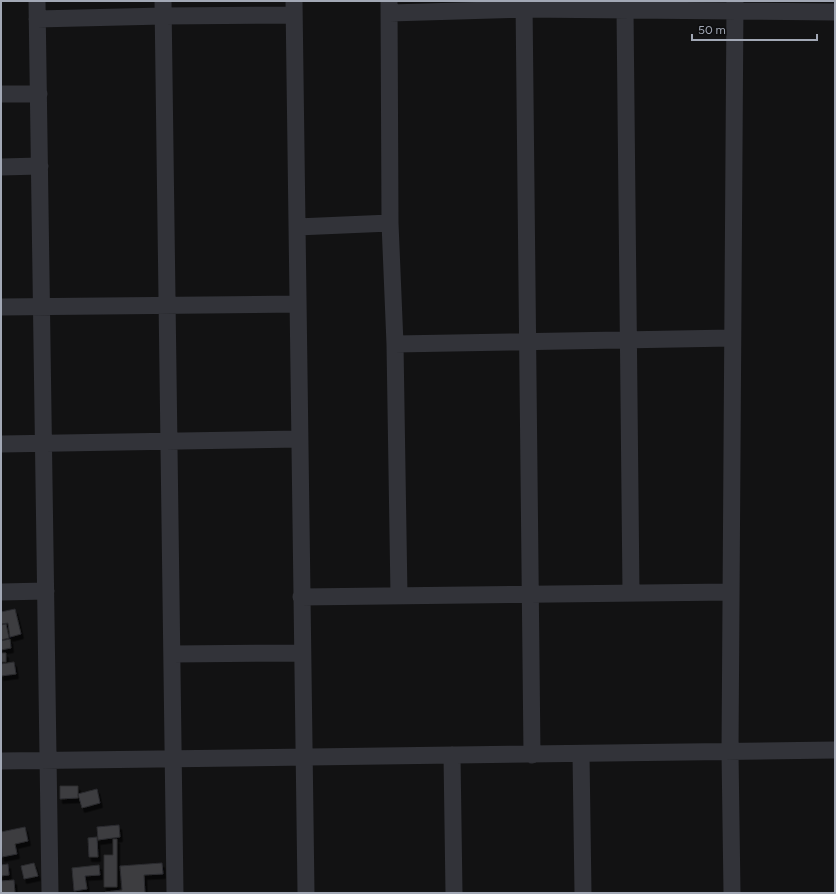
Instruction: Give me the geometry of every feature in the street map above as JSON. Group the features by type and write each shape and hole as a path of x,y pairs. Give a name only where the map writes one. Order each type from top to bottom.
{"street":[{"path":"37,1 50,893"},
{"path":"524,5 532,755"},
{"path":"399,596 395,344 390,223 389,7 524,5 625,10 735,6 835,12"},
{"path":"732,893 730,752 735,6"},
{"path":"38,19 163,8 294,8 306,893"},
{"path":"163,8 175,893"},
{"path":"625,10 632,593"},
{"path":"1,94 39,94"},
{"path":"1,167 40,166"},
{"path":"297,227 390,223"},
{"path":"1,307 298,304"},
{"path":"395,344 732,338"},
{"path":"1,444 299,439"},
{"path":"1,592 46,592"},
{"path":"301,597 731,592"},
{"path":"172,654 302,653"},
{"path":"1,761 835,750"},
{"path":"581,754 583,893"},
{"path":"452,755 454,893"}],"building":[{"path":"15,609 21,634 10,637 8,623 1,624 1,612"},
{"path":"6,624 9,638 1,640 1,625"},
{"path":"10,639 11,648 1,650 1,641"},
{"path":"1,653 6,653 6,662 1,662"},
{"path":"14,662 16,674 1,676 1,664"},
{"path":"60,786 78,786 78,798 60,799"},
{"path":"97,789 100,803 82,808 78,794"},
{"path":"119,825 120,837 98,840 97,827"},
{"path":"25,827 28,841 15,844 17,854 2,857 1,832"},
{"path":"97,837 98,857 89,857 88,838"},
{"path":"113,839 117,839 117,887 104,887 104,855 113,855"},
{"path":"34,863 38,876 24,879 21,866"},
{"path":"162,863 163,874 144,875 145,893 105,892 122,890 120,866"},
{"path":"8,864 9,875 1,876 1,865"},
{"path":"99,865 100,875 85,876 87,889 74,891 72,868"},
{"path":"14,880 15,893 1,893 1,881"}]}
